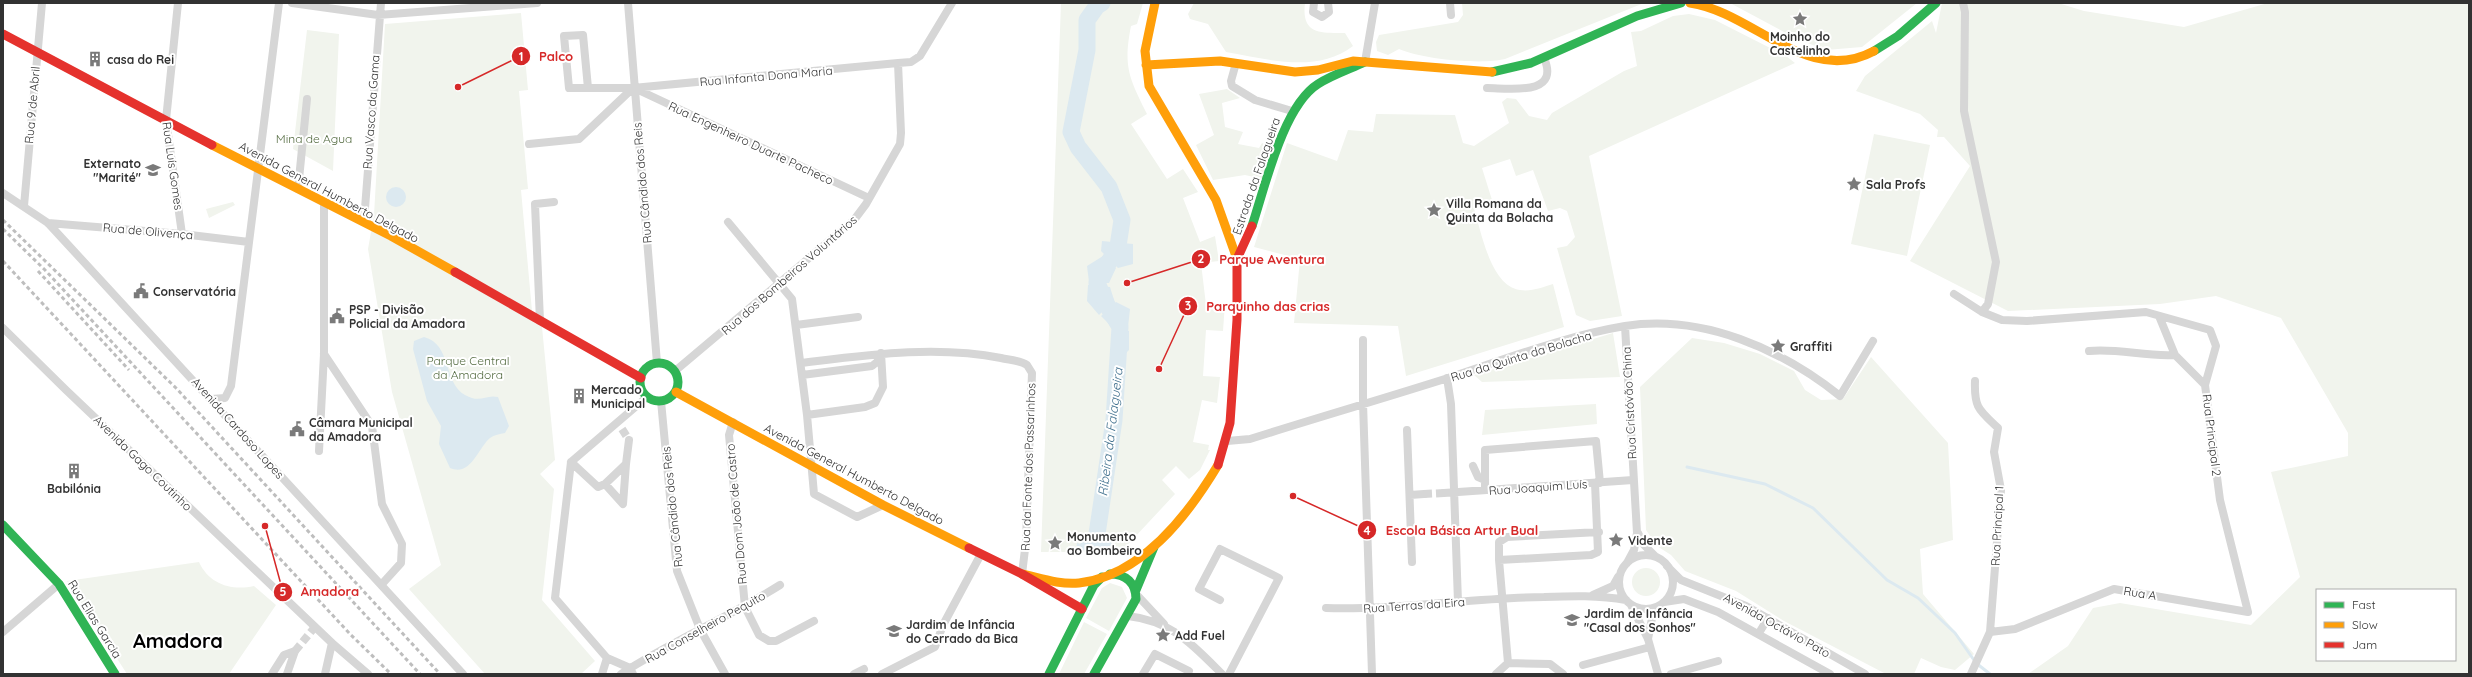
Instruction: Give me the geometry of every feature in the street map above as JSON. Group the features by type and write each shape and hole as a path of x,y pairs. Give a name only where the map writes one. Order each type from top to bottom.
{"street":[{"name":"Rua 9 de Abril","path":"24,206 42,3"},
{"name":"Rua Luís Gomes","path":"178,3 166,120 182,234"},
{"path":"212,399 225,398 231,386 279,3"},
{"path":"292,3 345,7 378,15 537,3"},
{"name":"Rua Vasco da Gama","path":"364,221 378,15 381,3"},
{"name":"Rua Cândido dos Reis","path":"628,3 633,88 657,363"},
{"path":"898,63 911,62 920,56 952,3"},
{"path":"1155,3 1147,37 1146,65 1149,86 1216,200 1237,259"},
{"path":"1314,3 1312,9 1317,16 1325,16 1330,5"},
{"path":"1146,65 1198,61 1236,63 1295,72 1318,70 1348,61 1365,62 1375,3"},
{"path":"1450,3 1452,15"},
{"name":"Estrada da Falagueira","path":"1105,575 1121,569 1155,546 1200,495 1221,460 1227,441 1237,320 1237,259 1249,234 1275,153 1292,111 1304,96 1321,82 1365,62 1484,73 1518,67 1544,58 1637,16 1681,3"},
{"path":"1690,3 1716,9 1811,57 1831,61 1850,60 1873,53 1936,3"},
{"path":"1963,3 1965,12 1964,111 1996,262 1988,304 1982,312"},
{"name":"Avenida General Humberto Delgado","path":"3,34 258,169 364,221 641,378"},
{"name":"Rua Infanta Dona Maria","path":"588,88 583,35 564,36 569,88 588,88 633,88 898,63"},
{"path":"1487,88 1529,89 1539,85 1547,75 1547,66 1544,58"},
{"name":"Rua dos Bombeiros Voluntários","path":"675,371 780,284 854,220 869,198 900,144 902,133 898,63"},
{"path":"1236,63 1231,81 1232,86 1260,102 1292,111"},
{"path":"1318,70 1321,76 1321,82"},
{"path":"529,144 579,139 633,88"},
{"name":"Rua Engenheiro Duarte Pacheco","path":"633,88 869,198"},
{"path":"298,189 307,99"},
{"name":"Avenida Cardoso Lopes","path":"3,193 24,206 48,224 212,399 463,674"},
{"path":"319,450 324,354 324,202"},
{"path":"540,321 535,204 554,202"},
{"path":"728,222 792,299 813,467 814,494 857,517 883,505"},
{"name":"Rua de Olivença","path":"48,224 182,234 249,242"},
{"name":"Rua Principal 2","path":"1954,294 1982,312 2002,320 2027,321 2146,312 2210,330 2216,346 2205,385 2220,500 2248,612"},
{"path":"2159,316 2175,355 2205,385"},
{"path":"796,325 858,317"},
{"name":"Rua da Quinta da Bolacha","path":"1227,441 1250,438 1546,346 1625,326 1656,324 1682,326 1739,339 1766,348 1792,362 1840,396 1873,341"},
{"name":"Rua Cristóvão China","path":"1625,326 1630,385 1633,480 1637,533"},
{"name":"Avenida Gago Coutinho","path":"3,328 284,598 368,674"},
{"path":"1363,340 1363,404 1372,674"},
{"path":"2089,351 2109,349 2150,356 2175,355"},
{"path":"802,375 872,366 877,362 882,353"},
{"path":"807,415 865,407 875,403 883,388 882,353"},
{"name":"Rua da Fonte dos Passarinhos","path":"801,363 882,353 977,353 1025,363 1030,368 1026,541 1022,574"},
{"path":"324,354 372,426 382,504 402,544 401,563 382,584"},
{"path":"657,363 667,365 675,371 678,381 676,392 667,400 661,401 647,397 641,388 641,378 647,368 657,363"},
{"path":"1447,378 1451,404 1458,602"},
{"name":"Rua Principal 1","path":"1975,381 1974,396 1976,406 1998,428 1994,452 2001,490 1990,632"},
{"name":"Avenida General Humberto Delgado","path":"676,392 883,505 1022,574 1082,609"},
{"path":"632,671 607,658 555,598 571,462 620,426 647,397"},
{"name":"Rua Cândido dos Reis","path":"661,401 677,570 700,629 725,674"},
{"name":"Rua Dom João de Castro","path":"733,422 729,435 745,607"},
{"path":"1407,430 1412,562"},
{"path":"604,484 623,504 629,440"},
{"path":"1485,490 1484,450 1596,441 1599,532 1598,552 1591,555 1499,560"},
{"path":"571,462 598,487 604,484 626,464"},
{"path":"1473,466 1478,477 1485,480"},
{"name":"Rua Joaquim Luís","path":"1444,493 1633,480"},
{"path":"1410,495 1424,494"},
{"name":"Rua Elias Garcia","path":"3,525 59,584 115,674"},
{"path":"1508,663 1499,560 1499,542 1507,537 1599,532"},
{"path":"1628,603 1640,609 1657,607 1664,602 1670,594 1673,584 1672,574 1667,566 1660,559 1649,552 1637,533"},
{"path":"1591,596 1612,586 1634,550 1637,533"},
{"name":"Estrada da Falagueira","path":"1094,674 1135,603 1136,592 1155,546"},
{"path":"1220,600 1199,589 1220,549 1279,578 1229,674"},
{"path":"882,674 935,647 943,625 981,554"},
{"path":"1658,674 1649,643 1619,586 1624,567 1642,556 1660,559"},
{"name":"Avenida Octávio Pato","path":"1667,566 1681,580 1730,598 1768,618 1865,674"},
{"path":"1043,674 1050,671 1096,582 1105,575 1116,573 1125,576 1132,582 1136,592 1168,627 1189,642 1222,674"},
{"name":"Avenida General Humberto Delgado","path":"1022,574 1068,583 1086,582 1105,575"},
{"path":"3,632 59,584"},
{"name":"Rua Conselheiro Pequito","path":"621,674 632,671 700,629 745,607 780,585"},
{"name":"Rua A","path":"1990,632 2015,629 2114,589 2248,612"},
{"name":"Rua Terras da Eira","path":"1326,608 1370,609 1502,598 1591,596 1628,603"},
{"name":"Avenida Octávio Pato","path":"1664,602 1678,598 1688,600 1735,619 1830,674"},
{"path":"745,607 759,635 769,641 776,641 814,621"},
{"path":"1649,643 1650,624 1657,607"},
{"path":"1128,616 1144,618 1168,627"},
{"path":"1759,633 1768,618"},
{"path":"1971,674 1990,632"},
{"path":"325,674 332,643"},
{"path":"1583,665 1649,643"},
{"path":"272,674 284,656 295,651 287,674"},
{"path":"1143,674 1155,654 1189,671"},
{"path":"602,674 607,658"},
{"path":"1671,674 1718,661"},
{"path":"1496,674 1508,663 1550,664 1563,674"},
{"path":"854,674 864,669"}],"green space":[{"path":"1061,3 1143,3 1137,24 1131,26 1128,62 1132,81 1147,114 1131,124 1167,179 1183,169 1198,192 1183,198 1200,242 1215,236 1219,261 1201,263 1206,305 1225,303 1223,331 1206,330 1203,376 1220,377 1217,403 1202,400 1193,442 1209,445 1208,450 1210,450 1200,470 1189,479 1176,466 1162,480 1175,494 1120,553 1107,552 1097,548 1085,552 1041,552"},
{"path":"1194,3 1305,3 1306,21 1310,27 1321,32 1345,33 1353,46 1339,55 1324,60 1308,62 1275,61 1226,52 1208,24 1190,19 1188,14"},
{"path":"1462,3 1644,3 1505,59 1494,61 1451,60 1421,56 1399,49 1388,55 1377,51 1376,42 1379,35 1458,22 1463,15"},
{"path":"1730,3 1917,3 1862,47 1826,50 1797,39"},
{"path":"1942,3 2058,3 2084,11 2184,27 2268,3 2469,3 2469,674 2028,674 2068,646 2093,608 2120,603 2251,625 2300,577 2271,472 2348,456 2348,433 2281,318 2216,296 2160,304 2008,311 1910,261 1970,166 1944,137 1937,137 1938,130 1920,114 1856,91 1865,76 1932,21 1936,33"},
{"name":"Parque Central da Amadora","path":"521,13 528,90 519,91 528,189 521,190 533,322 542,327 555,460 540,474 554,489 542,600 595,661 581,674 485,674 409,589 441,565 392,392 368,249 374,215 385,24"},
{"path":"1689,14 1715,20 1786,56 1795,63 1589,156 1622,316 1590,321 1576,315 1557,248 1567,246 1575,237 1567,211 1560,208 1548,211 1533,170 1516,176 1510,159 1482,168 1492,200 1473,205 1483,242 1494,268 1501,279 1510,286 1520,290 1528,290 1553,284 1564,327 1406,376 1398,326 1294,323 1300,259 1254,247 1287,143 1337,161 1348,130 1373,132 1376,114 1455,115 1463,143 1474,146 1509,123 1502,102 1507,98 1516,99 1529,116 1547,120 1552,113 1624,71 1637,66 1631,32 1641,31 1673,16"},
{"name":"Mina de Agua","path":"307,30 339,34 333,171 293,149"},
{"path":"1227,89 1240,98 1222,103 1225,127 1243,132 1238,144 1259,148 1262,143 1271,147 1263,179 1245,175 1213,180 1196,145 1214,135 1199,94"},
{"path":"1874,134 1930,145 1907,256 1851,244"},
{"path":"233,202 235,205 209,218 206,209"},
{"path":"1613,333 1620,377 1482,382 1474,375"},
{"path":"1692,338 1724,343 1760,354 1794,371 1805,390 1821,400 1843,399 1871,357 1948,443 1953,540 1920,549 1923,594 1974,654 1955,670 1941,667 1921,658 1914,674 1886,674 1784,621 1736,591 1685,571 1671,555 1657,546 1646,530 1640,387"},
{"path":"1596,404 1597,424 1482,435 1485,410"},
{"path":"199,562 203,570 215,581 229,586 254,586 276,605 229,674 127,674 67,581"},
{"path":"1646,568 1656,572 1660,582 1656,592 1646,596 1636,592 1632,582 1636,572"},
{"path":"1110,583 1122,587 1127,598 1109,631 1086,618 1102,588"},
{"path":"1084,622 1107,634 1084,674 1059,674"}],"shaded area":[{"path":"396,187 403,190 406,197 403,204 396,207 389,204 386,197 389,190"},
{"path":"1102,241 1133,244 1133,264 1118,268 1101,251"},
{"path":"1103,256 1116,268 1109,283 1089,282 1087,266"},
{"path":"1088,285 1110,287 1114,300 1099,315 1087,301"},
{"path":"1116,302 1130,309 1128,327 1112,327 1101,316"},
{"path":"1113,331 1129,331 1129,350 1125,354 1115,353 1112,349"},
{"path":"424,337 433,341 439,347 453,382 465,395 475,399 494,396 498,397 509,426 505,433 495,435 490,438 469,465 463,469 457,470 450,468 439,444 441,426 427,401 413,349 414,341"},
{"path":"1095,534 1106,537 1120,553 1107,552 1097,548 1076,552 1077,543 1080,544 1087,537"}],"waterway":[{"name":"Ribeira da Falagueira","path":"1097,534 1114,420 1120,327 1108,307 1097,283 1118,246 1122,220 1109,187 1078,147 1071,132 1087,50 1087,20 1097,6 1102,3"},
{"path":"1687,467 1765,484 1813,508 1887,580 1918,598 1955,633 1976,663 1990,674"}],"tunnel":[{"path":"622,429 629,440"},
{"path":"1424,494 1444,493"},
{"path":"295,651 315,627"}],"railway":[{"path":"3,220 176,388 440,674"},
{"path":"3,229 45,270 420,674"},
{"path":"3,261 351,635 391,674"},
{"path":"38,271 129,370"}],"traffic: fast":[{"path":"1492,72 1531,63 1637,16 1681,3"},
{"path":"1874,51 1898,36 1936,3"},
{"path":"1252,226 1269,170 1285,128 1295,110 1306,95 1318,84 1365,62"},
{"path":"655,363 663,363 670,366 675,371 678,382 675,393 670,398 663,401 655,401 648,398 643,393 640,386 640,378 643,371 648,366 655,363"},
{"path":"3,525 59,584 115,674"},
{"path":"1136,590 1154,547"},
{"path":"1094,674 1136,599 1136,593 1129,580 1116,574 1110,574"},
{"path":"1049,674 1094,585 1102,577"}],"traffic: slow":[{"path":"1155,3 1145,51 1149,86 1216,200 1237,259"},
{"path":"1690,3 1713,9 1736,19 1781,44 1803,54 1826,60 1850,60 1874,51"},
{"path":"1146,65 1220,61 1295,72 1318,70 1353,61 1492,72"},
{"path":"212,145 391,236 455,272"},
{"path":"676,392 883,505 969,548"},
{"path":"1022,574 1057,582 1079,583 1102,578 1123,569 1143,556 1161,540 1192,504 1218,465"}],"traffic: jam":[{"path":"3,34 212,145"},
{"path":"1218,465 1230,423 1237,320 1237,259 1252,226"},
{"path":"455,272 641,378"},
{"path":"969,548 1022,574 1082,609"}],"place":[{"name":"Moinho do Castelinho","path":"1800,19"},
{"name":"casa do Rei","path":"95,59"},
{"name":"Palco","path":"458,87"},
{"name":"Externato \"Marité\"","path":"153,170"},
{"name":"Sala Profs","path":"1854,184"},
{"name":"Villa Romana da Quinta da Bolacha","path":"1434,210"},
{"name":"Parque Aventura","path":"1127,283"},
{"name":"Conservatória","path":"141,291"},
{"name":"PSP - Divisão Policial da Amadora","path":"337,316"},
{"name":"Graffiti","path":"1778,346"},
{"name":"Parquinho das crias","path":"1159,369"},
{"name":"Mercado Municipal","path":"579,396"},
{"name":"Câmara Municipal da Amadora","path":"297,429"},
{"name":"Babilónia","path":"74,471"},
{"name":"Escola Básica Artur Bual","path":"1293,496"},
{"name":"Amadora","path":"265,526"},
{"name":"Vidente","path":"1616,540"},
{"name":"Monumento ao Bombeiro","path":"1055,543"},
{"name":"Jardim de Infância \"Casal dos Sonhos\"","path":"1572,620"},
{"name":"Jardim de Infância do Cerrado da Bica","path":"894,631"},
{"name":"Add Fuel","path":"1163,635"}],"district":[{"name":"Amadora","path":"178,640"}]}
